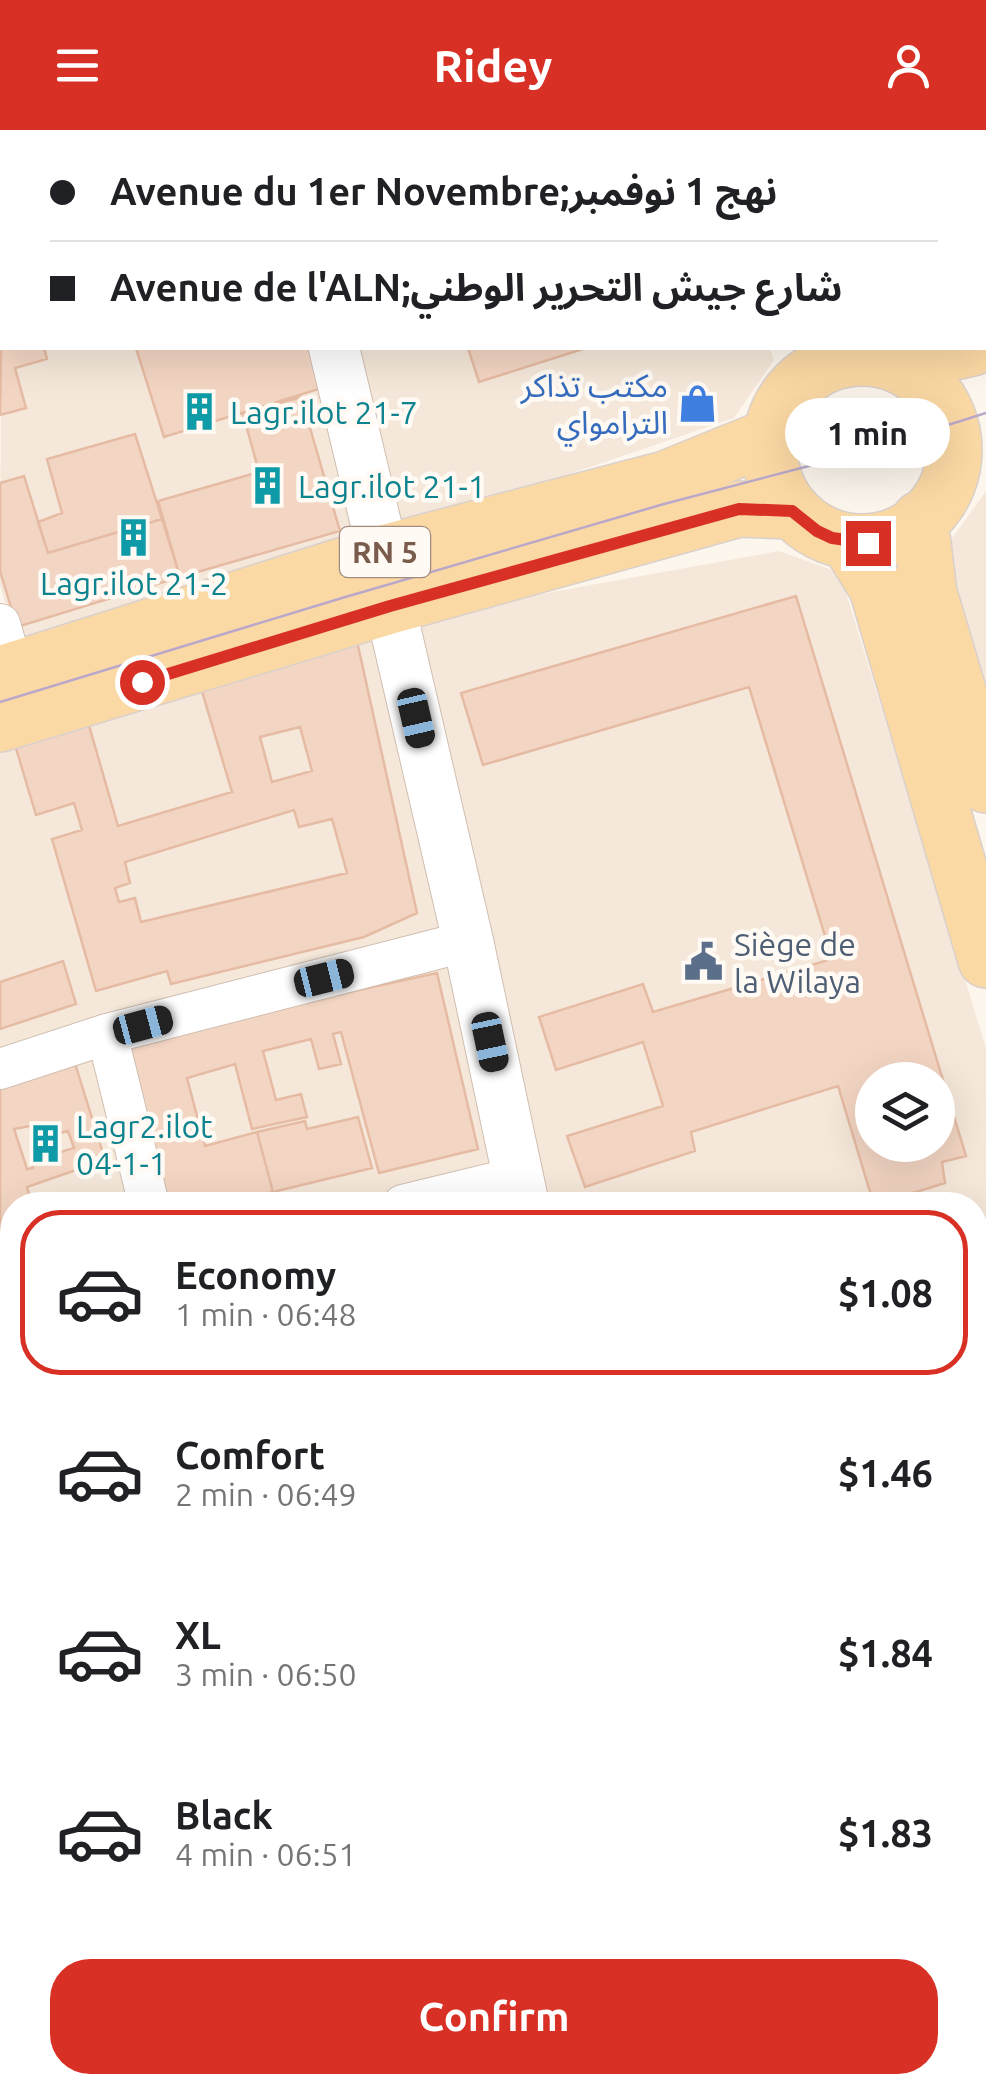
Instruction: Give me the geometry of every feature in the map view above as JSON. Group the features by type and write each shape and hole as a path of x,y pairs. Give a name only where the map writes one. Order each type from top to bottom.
{"main road":[{"path":"875,357 926,382 946,408 969,466 906,532 887,540 848,542 817,531 792,511 773,475 771,436 782,404 804,363 950,350"},
{"name":"RN 5","path":"4,656 665,479 771,436"},
{"name":"RN 5","path":"0,724 390,606 739,509 792,511"},
{"path":"920,519 929,593 986,785"},
{"path":"848,542 877,588 973,866 986,960"}],"street":[{"path":"334,350 382,553"},
{"path":"390,606 522,1191"},
{"path":"0,1069 107,1034 468,941"},
{"path":"107,1034 146,1192"}],"shaded area":[{"path":"1,350 316,350 363,542 19,652 0,585"},
{"path":"352,350 771,350 774,360 734,418 396,533"},
{"path":"986,491 986,696 945,548"},
{"path":"779,551 840,573 986,1048 986,1192 537,1192 409,618"},
{"path":"376,627 449,935 0,1059 0,742"},
{"path":"453,955 500,1171 415,1192 157,1192 120,1042"},
{"path":"101,1049 136,1192 0,1192 0,1081"}],"building":[{"path":"1,350 45,350 47,359 15,368 26,408 0,415"},
{"name":"Lagr.ilot 21-7","path":"137,350 314,350 325,387 164,437"},
{"path":"469,350 580,350 479,382"},
{"name":"Lagr.ilot 21-1","path":"301,397 340,531 180,577 158,501 259,472 243,414"},
{"path":"135,434 162,519 48,553 38,522 62,513 47,459"},
{"name":"Lagr.ilot 21-2","path":"24,476 48,553 162,519 180,577 17,627 0,571 0,483"},
{"path":"796,596 937,1062 855,1062 855,1142 838,1086 691,1132 695,1151 585,1187 567,1136 663,1106 643,1042 556,1070 539,1017 643,984 653,1012 832,959 749,687 483,765 461,693"},
{"path":"357,641 417,913 364,937 171,984 167,971 96,991 52,839 82,830 74,803 36,815 15,745 88,722 118,826 232,792 201,688"},
{"path":"300,727 312,771 272,782 260,737"},
{"path":"294,810 299,827 332,819 347,873 141,922 135,898 119,902 115,888 130,883 125,862"},
{"path":"63,961 76,1004 0,1029 0,982"},
{"path":"437,973 478,1149 379,1173 341,1032 333,1034 341,1064 319,1069 311,1039 263,1051 276,1100 301,1094 307,1117 252,1129 235,1064 187,1078 205,1146 257,1132 273,1192 163,1192 124,1041"},
{"path":"73,1057 105,1160 27,1187 28,1192 0,1192 0,1082"},
{"path":"358,1117 372,1168 273,1192 257,1132 305,1121 307,1129"},
{"path":"955,1120 966,1156 955,1159"},
{"name":"Lagr2.ilot 04-1-1","path":"30,1126 34,1140 68,1131 74,1148 31,1161 33,1168 27,1169 14,1129"},
{"path":"861,1162 942,1162 945,1183 916,1192 870,1192"}],"tram line":[{"path":"0,702 342,598 664,504 866,451 986,413"}],"place":[{"name":"مكتب تذاكر الترامواي","path":"698,403"},
{"name":"Lagr.ilot 21-7","path":"200,412"},
{"name":"Lagr.ilot 21-1","path":"268,486"},
{"name":"Lagr.ilot 21-2","path":"134,538"},
{"name":"Siège de la Wilaya","path":"704,962"},
{"name":"Lagr2.ilot 04-1-1","path":"46,1144"}],"route":[{"path":"142,682 390,606 739,509 792,511 832,538 868,543"}]}
